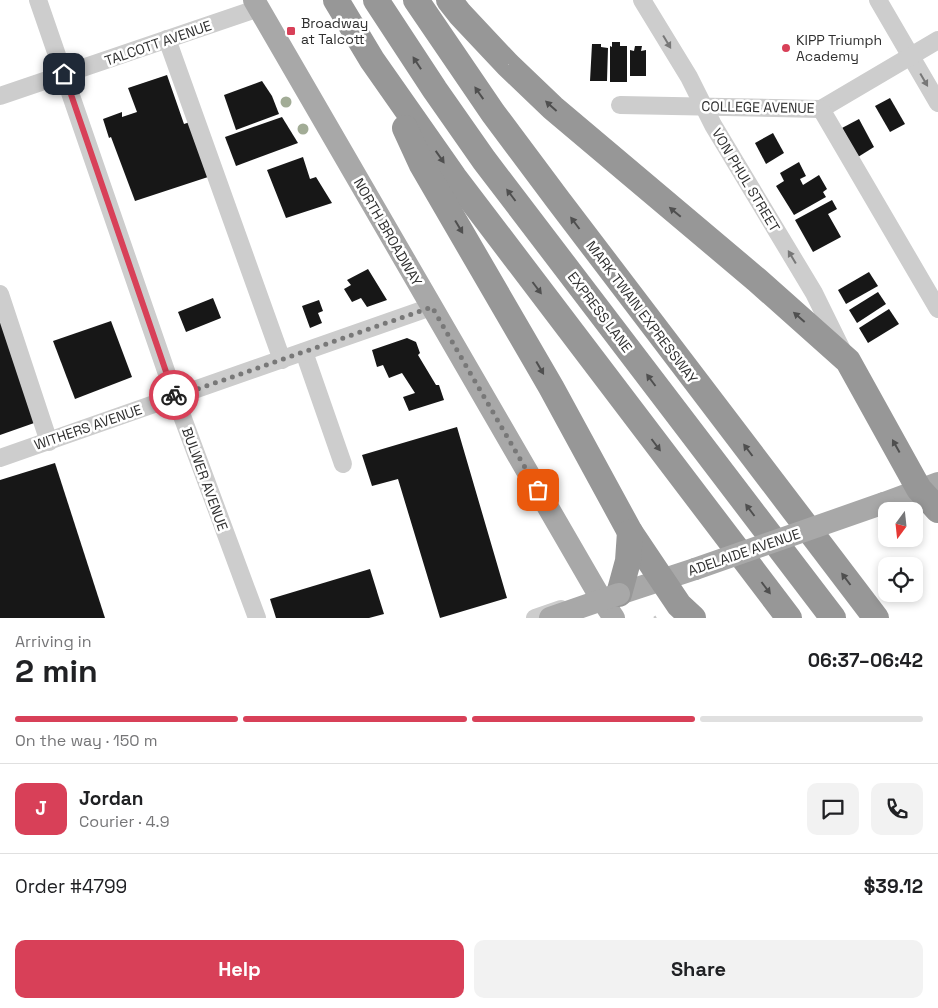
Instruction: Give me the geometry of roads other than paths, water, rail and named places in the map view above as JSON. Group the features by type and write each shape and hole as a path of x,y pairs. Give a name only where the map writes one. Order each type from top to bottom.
{"highway":[{"path":"336,0 372,60 454,177 789,618"},
{"name":"EXPRESS LANE","path":"376,0 484,160 833,618"},
{"name":"MARK TWAIN EXPRESSWAY","path":"416,0 493,113 876,618"},
{"path":"449,0 508,66 553,108 757,280 848,361 929,486 938,510"},
{"path":"372,60 422,165 551,387 630,532 680,605 693,618"},
{"path":"611,603 628,561 630,532"}],"main road":[{"name":"NORTH BROADWAY","path":"257,4 432,307 611,603"},
{"name":"ADELAIDE AVENUE","path":"550,618 611,603 663,580 929,486"}],"street":[{"name":"BULWER AVENUE","path":"38,0 175,397 257,618"},
{"name":"VON PHUL STREET","path":"642,0 689,77 718,133 814,293 848,361"},
{"path":"878,0 938,103"},
{"name":"TALCOTT AVENUE","path":"0,96 167,39 257,4"},
{"path":"167,39 282,360"},
{"name":"COLLEGE AVENUE","path":"620,105 820,109 938,40"},
{"path":"820,109 938,309"},
{"path":"0,294 49,442"},
{"name":"WITHERS AVENUE","path":"0,458 432,307"},
{"path":"304,352 343,464"},
{"name":"ADELAIDE AVENUE","path":"534,618 611,603"}],"place":[{"name":"Broadway at Talcott","path":"291,31"},
{"name":"KIPP Triumph Academy","path":"786,48"}]}
